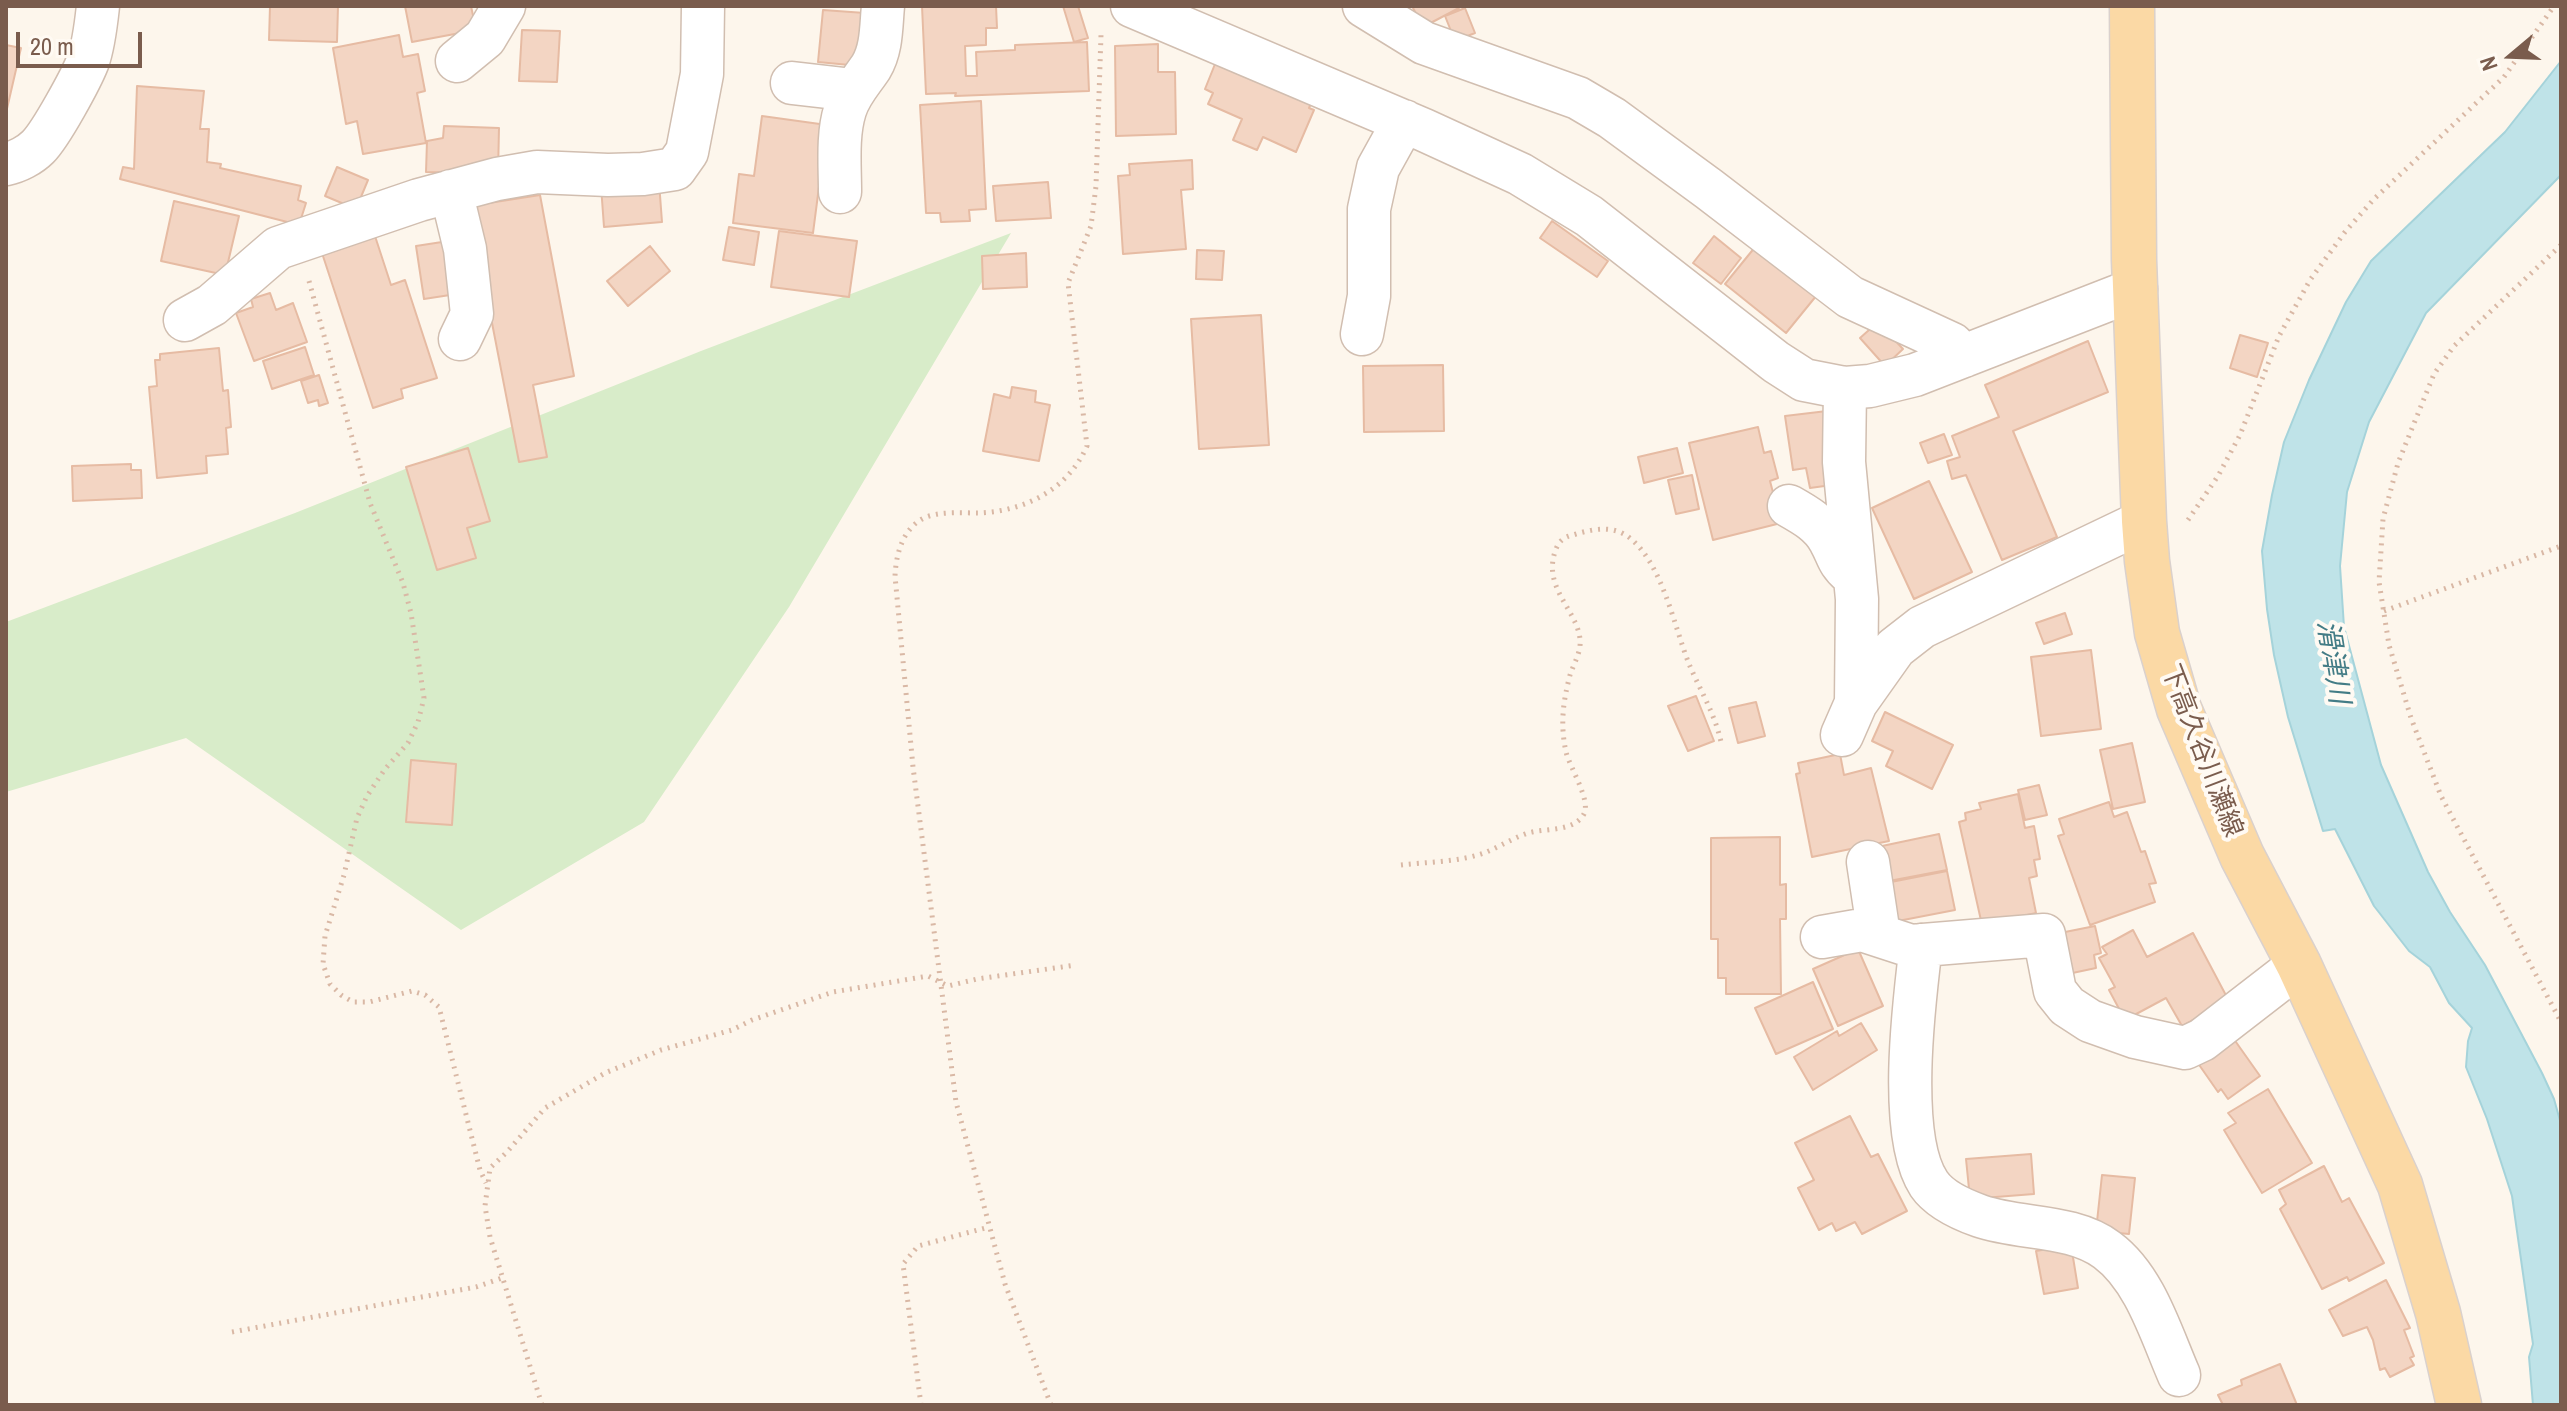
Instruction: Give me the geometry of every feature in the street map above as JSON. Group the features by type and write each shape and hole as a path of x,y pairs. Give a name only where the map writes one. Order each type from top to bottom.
{"main road":[{"name":"下高久谷川瀬線","path":"2132,6 2136,289 2144,521 2157,633 2179,709 2242,856 2299,965 2400,1185 2438,1313 2459,1405"}],"street":[{"path":"6,164 16,162 39,146 69,99 88,61 98,6"},
{"path":"457,61 485,38 504,6"},
{"path":"185,320 212,305 278,248 451,191 537,172 643,174 675,169 687,152 702,74 703,6"},
{"path":"840,192 844,112 853,90 879,51 883,6"},
{"path":"1364,6 1424,43 1578,98 1612,118 1850,297 1952,344 1964,356"},
{"path":"1117,16 1404,121 1531,181 1589,216 1776,362 1804,380 1845,388 1870,386 1915,375 2136,289"},
{"path":"792,83 853,90"},
{"path":"1362,334 1369,296 1369,209 1378,168 1404,121"},
{"path":"451,191 465,249 472,314 460,339"},
{"path":"1845,388 1844,462 1857,599 1849,719 1895,648 1922,627 2144,521"},
{"path":"1789,506 1811,519 1829,539 1840,564 1855,577"},
{"path":"1868,862 1879,935"},
{"path":"1822,937 1862,930 1911,946 2044,935 2055,991 2067,1006 2090,1021 2135,1037 2185,1048 2202,1040 2299,965"},
{"path":"1921,945 1911,1061 1912,1119 1917,1158 1930,1185 1948,1202 1979,1216 2081,1235 2108,1250 2128,1270 2145,1298 2179,1375"}],"path":[{"path":"2144,521 2173,530 2190,518 2240,435 2279,336 2319,268 2374,199 2504,77 2554,6"},
{"path":"1051,1405 1005,1284 956,1102 913,767 895,576 896,553 907,533 923,518 987,512 1019,506 1043,497 1064,481 1087,446 1068,283 1091,226 1117,16"},
{"path":"298,241 370,503 403,583 411,613 424,698 408,743 385,769 357,818 325,936 323,964 330,984 353,1002 369,1002 412,991 425,995 439,1007 480,1170 486,1183"},
{"path":"2561,245 2454,346 2434,374 2398,463 2383,519 2379,582 2389,645 2411,718 2441,796 2561,1022"},
{"path":"1401,865 1482,854 1529,833 1570,826 1584,815 1584,796 1573,774 1561,719 1580,646 1553,578 1553,556 1559,541 1570,535 1604,528 1617,531 1630,538 1644,556 1662,590 1689,664 1716,722 1721,742"},
{"path":"2384,611 2561,546"},
{"path":"542,1405 490,1237 485,1206 490,1168 545,1108 605,1073 661,1050 732,1030 833,992 928,976 948,986 1076,965"},
{"path":"921,1405 903,1264 918,1246 989,1227"},
{"path":"232,1332 476,1287 502,1278"}],"green space":[{"path":"1011,233 789,607 644,822 461,930 186,738 6,792 6,622 295,513 701,351"}],"water":[{"name":"滑津川","path":"2561,61 2561,175 2426,313 2369,422 2347,492 2340,566 2344,627 2381,765 2428,872 2485,965 2542,1073 2561,1124 2561,1405 2533,1405 2529,1357 2533,1344 2512,1196 2466,1067 2472,1028 2449,1003 2430,967 2409,951 2374,906 2335,829 2323,831 2288,717 2274,655 2262,551 2284,442 2346,302 2371,261 2505,132"}],"building":[{"path":"270,6 338,6 337,42 269,40"},
{"path":"405,6 471,6 476,30 412,42"},
{"path":"922,6 996,6 997,28 986,28 986,45 965,46 966,76 977,76 976,52 1015,50 1015,45 1087,42 1089,91 955,96 956,93 926,94"},
{"path":"1063,6 1078,6 1088,38 1074,42"},
{"path":"1412,6 1458,6 1459,8 1423,27"},
{"path":"1465,8 1475,33 1455,41 1445,16"},
{"path":"823,10 865,13 860,66 818,62"},
{"path":"522,30 560,31 557,82 519,81"},
{"path":"399,35 403,57 418,54 425,91 417,93 426,143 363,154 357,121 346,124 333,48"},
{"path":"1158,44 1158,72 1175,72 1176,134 1116,136 1115,46"},
{"path":"6,45 21,48 6,113"},
{"path":"1217,59 1312,101 1309,108 1314,110 1296,152 1263,137 1257,150 1233,140 1242,119 1208,104 1213,93 1205,89"},
{"path":"137,86 204,91 200,129 209,129 207,162 221,164 220,168 301,186 298,200 306,203 299,225 120,179 123,167 134,169"},
{"path":"981,101 986,209 969,210 970,221 941,222 940,213 926,213 920,105"},
{"path":"762,116 827,125 813,233 733,223 739,174 754,176"},
{"path":"444,126 499,128 498,174 426,172 427,141 443,138"},
{"path":"1192,160 1193,189 1181,190 1186,249 1123,254 1118,176 1130,175 1129,164"},
{"path":"337,167 368,180 356,209 325,196"},
{"path":"659,182 662,222 604,227 601,186"},
{"path":"1048,182 1051,218 996,221 993,186"},
{"path":"540,195 574,376 533,385 547,457 519,462 473,225 476,205"},
{"path":"174,201 239,216 225,275 161,261"},
{"path":"1552,221 1608,261 1597,277 1540,238"},
{"path":"729,227 759,232 754,265 723,260"},
{"path":"779,231 857,241 849,297 771,287"},
{"path":"374,233 391,285 405,280 437,378 401,389 403,398 373,408 321,250"},
{"path":"1714,236 1741,258 1721,284 1693,263"},
{"path":"455,240 463,293 424,299 416,246"},
{"path":"1760,241 1821,290 1786,333 1725,284"},
{"path":"650,246 670,271 628,306 607,281"},
{"path":"1197,250 1224,251 1222,280 1196,279"},
{"path":"1026,253 1027,287 983,289 982,256"},
{"path":"270,293 276,310 293,303 307,342 254,361 236,313 253,307 251,299"},
{"path":"1261,315 1269,445 1199,449 1191,319"},
{"path":"1878,322 1903,349 1885,366 1860,338"},
{"path":"2240,335 2268,343 2257,377 2230,368"},
{"path":"2088,341 2108,392 2013,431 2057,537 2002,560 1966,475 1952,479 1947,461 1960,457 1952,436 1999,417 1985,385"},
{"path":"305,347 314,375 272,389 263,361"},
{"path":"219,348 223,391 228,390 231,427 226,428 228,454 206,456 207,473 157,478 149,387 157,386 155,360 160,360 160,354"},
{"path":"1443,365 1444,431 1364,432 1363,366"},
{"path":"319,375 328,403 319,406 318,400 308,403 301,381"},
{"path":"1012,387 1036,391 1035,402 1050,405 1039,461 983,451 994,394 1010,398"},
{"path":"1827,411 1839,484 1810,488 1806,468 1793,470 1785,416"},
{"path":"1758,427 1764,453 1771,451 1778,478 1770,481 1781,523 1713,540 1689,443"},
{"path":"1944,434 1952,455 1928,463 1920,443"},
{"path":"468,448 490,521 467,528 476,558 437,570 406,467"},
{"path":"1677,448 1683,473 1644,483 1638,457"},
{"path":"131,464 131,470 141,470 142,498 73,501 72,466"},
{"path":"1692,475 1699,509 1676,514 1668,480"},
{"path":"1929,481 1972,572 1914,599 1872,508"},
{"path":"2065,613 2072,634 2044,644 2036,623"},
{"path":"2091,650 2101,729 2041,736 2031,657"},
{"path":"1696,696 1714,741 1688,751 1668,706"},
{"path":"1756,702 1765,736 1738,743 1729,708"},
{"path":"1885,712 1953,745 1932,789 1886,766 1893,751 1872,741"},
{"path":"2132,743 2145,802 2113,809 2100,750"},
{"path":"1840,754 1844,775 1871,768 1889,841 1812,857 1796,774 1800,773 1798,763"},
{"path":"411,760 456,764 452,825 406,822"},
{"path":"2039,785 2047,815 2025,820 2018,790"},
{"path":"2018,794 2025,828 2034,826 2040,859 2034,860 2037,876 2029,878 2036,913 1982,925 1959,822 1966,820 1965,813 1981,809 1979,803"},
{"path":"2109,802 2114,817 2127,812 2141,852 2145,851 2156,883 2149,884 2155,902 2090,925 2058,836 2064,834 2059,819"},
{"path":"1939,834 1947,870 1889,881 1882,846"},
{"path":"1780,837 1780,885 1786,884 1786,919 1780,919 1781,994 1726,994 1726,978 1718,978 1718,939 1711,939 1711,838"},
{"path":"1947,871 1955,910 1898,921 1891,882"},
{"path":"2095,926 2101,953 2094,955 2096,968 2063,975 2055,934"},
{"path":"2133,930 2147,957 2193,933 2229,1001 2182,1026 2166,998 2125,1020 2109,990 2115,987 2099,958 2107,954 2102,947"},
{"path":"1858,949 1883,1006 1838,1026 1813,969"},
{"path":"1813,982 1833,1029 1776,1054 1755,1008"},
{"path":"1861,1023 1877,1050 1813,1090 1794,1057 1837,1031 1839,1036"},
{"path":"2231,1035 2260,1076 2228,1099 2221,1089 2218,1092 2195,1059"},
{"path":"2268,1089 2312,1163 2262,1193 2224,1130 2236,1123 2228,1113"},
{"path":"1850,1116 1871,1157 1878,1154 1907,1211 1862,1234 1855,1222 1836,1231 1832,1223 1819,1230 1798,1188 1814,1180 1795,1143"},
{"path":"2031,1154 2034,1194 1970,1199 1966,1159"},
{"path":"2324,1166 2342,1202 2349,1198 2384,1263 2349,1281 2347,1277 2322,1289 2280,1209 2286,1204 2279,1190"},
{"path":"2102,1175 2135,1178 2129,1234 2096,1231"},
{"path":"2071,1245 2078,1288 2044,1294 2036,1251"},
{"path":"2386,1280 2410,1328 2404,1330 2414,1356 2410,1358 2414,1365 2390,1377 2385,1368 2380,1370 2367,1327 2343,1336 2329,1310"},
{"path":"2280,1364 2297,1405 2223,1405 2218,1395 2242,1385 2241,1380"}]}
